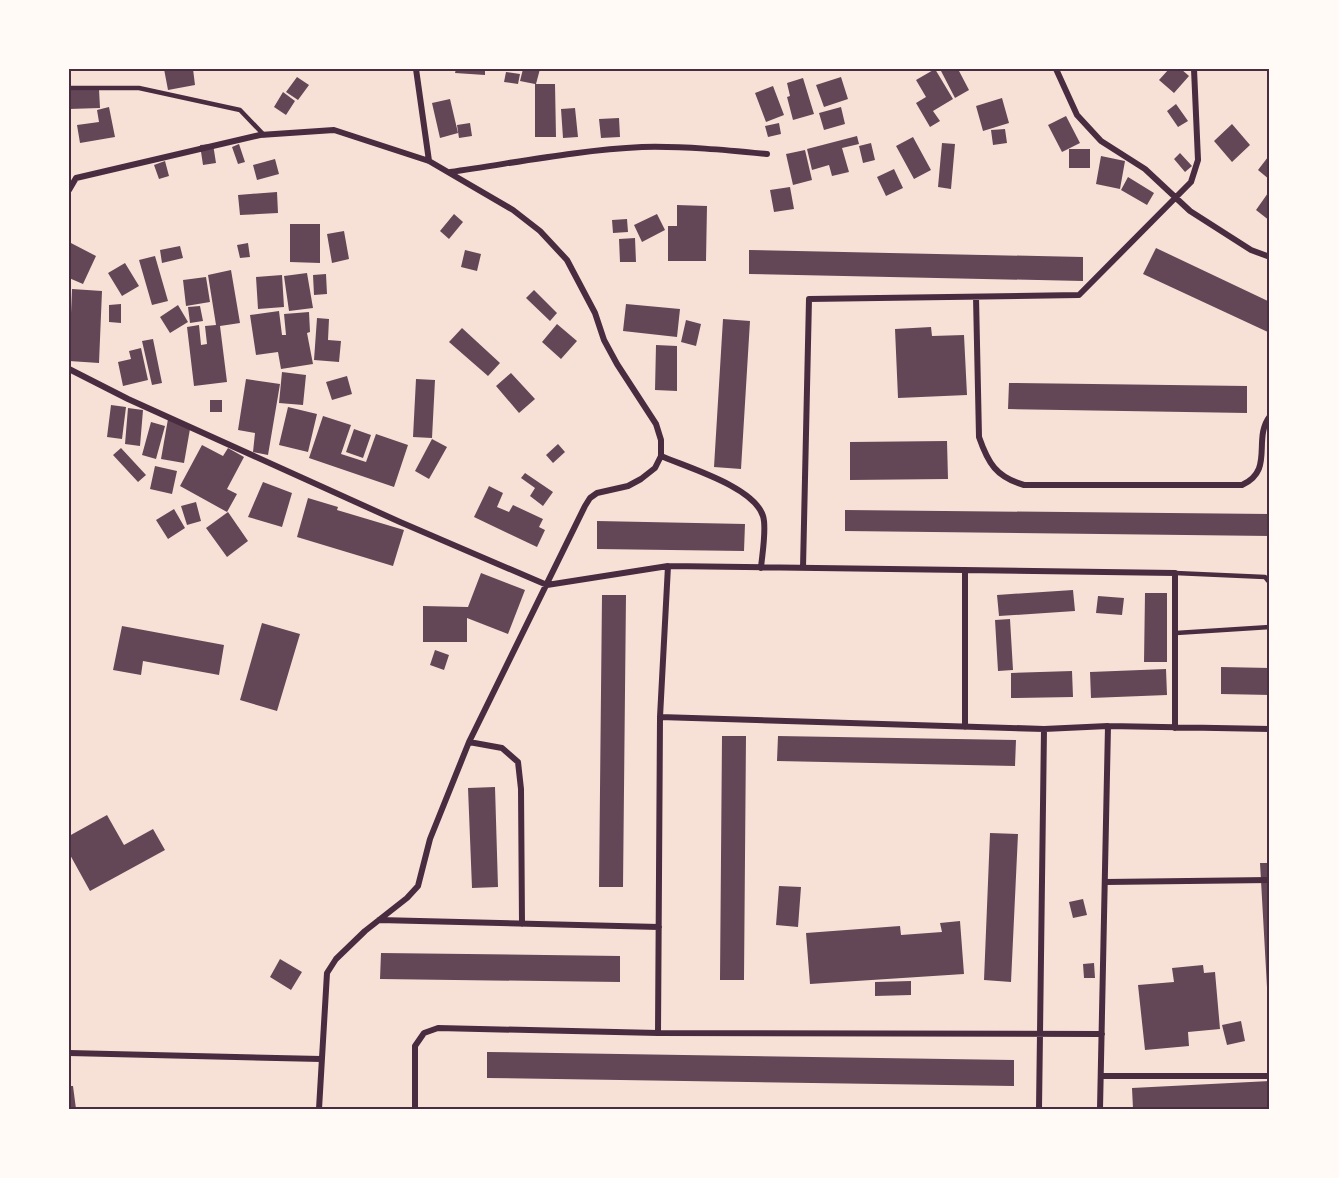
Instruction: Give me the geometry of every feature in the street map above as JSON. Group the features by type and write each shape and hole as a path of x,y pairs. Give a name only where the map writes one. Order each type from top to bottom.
{"street":[{"path":"416,69 429,161"},
{"path":"1056,69 1077,115 1101,141 1145,169 1190,211 1251,250 1270,257"},
{"path":"803,568 809,299 1079,295 1191,182 1198,160 1194,69"},
{"path":"69,190 76,178 264,135 334,129 429,161 513,210 540,231 567,260 583,287 604,340 656,424 661,440 661,456 655,468 628,486 606,489 590,498 469,742 430,839 418,886 395,909 379,920 336,959 327,973 319,1109"},
{"path":"449,172 605,150 645,147 704,148 767,154"},
{"path":"976,297 979,437 985,454 996,471 1010,481 1024,485 1242,485 1256,477 1264,430 1270,416"},
{"path":"69,369 128,399 368,508 547,585 668,566 1175,573 1175,728"},
{"path":"661,456 742,491 756,502 764,518 761,568"},
{"path":"658,1033 660,717 668,566"},
{"path":"965,571 965,727"},
{"path":"660,717 1044,729 1108,726 1270,729"},
{"path":"1100,1109 1108,726"},
{"path":"1039,1109 1044,729"},
{"path":"469,742 502,748 518,762 521,789 522,924"},
{"path":"1105,882 1270,880"},
{"path":"379,920 658,927"},
{"path":"415,1109 415,1046 424,1033 430,1029 658,1033 1102,1034"},
{"path":"69,1053 321,1059"},
{"path":"1101,1076 1270,1076"}],"lane":[{"path":"69,88 139,88 240,110 264,135"},
{"path":"1175,573 1265,577 1270,583"},
{"path":"1176,633 1270,627"}],"building":[{"path":"164,69 193,69 195,85 168,90"},
{"path":"456,69 485,69 485,75 455,73"},
{"path":"523,69 540,69 536,84 555,84 556,137 535,137 535,84 520,81"},
{"path":"935,69 953,99 933,111 940,121 930,127 916,103 926,97 916,80"},
{"path":"940,69 958,69 969,90 955,98"},
{"path":"1169,69 1181,69 1189,76 1174,93 1159,80"},
{"path":"506,72 520,74 518,84 504,82"},
{"path":"297,77 309,85 298,100 286,92"},
{"path":"841,77 848,99 824,107 816,85"},
{"path":"803,78 814,114 793,120 787,97 790,96 787,83"},
{"path":"773,86 784,115 766,122 755,93"},
{"path":"99,89 100,108 69,109 69,90"},
{"path":"283,92 295,101 286,115 274,107"},
{"path":"1002,98 1009,123 983,131 976,106"},
{"path":"450,99 458,133 440,138 432,103"},
{"path":"1176,104 1188,121 1178,127 1167,111"},
{"path":"109,107 115,137 80,143 77,125 99,122 97,110"},
{"path":"841,107 845,124 824,130 819,113"},
{"path":"575,108 578,137 563,138 561,109"},
{"path":"1066,116 1080,143 1062,152 1048,125"},
{"path":"619,118 620,137 601,138 599,119"},
{"path":"470,123 472,136 459,138 457,125"},
{"path":"779,123 781,134 768,137 765,126"},
{"path":"1232,124 1250,145 1232,162 1214,141"},
{"path":"1005,129 1007,143 993,145 991,130"},
{"path":"857,136 859,144 842,148 849,172 832,176 829,165 812,170 807,149"},
{"path":"913,137 931,170 914,179 896,146"},
{"path":"871,143 875,160 863,163 859,146"},
{"path":"942,143 955,144 951,189 938,187"},
{"path":"213,144 216,163 203,165 200,145"},
{"path":"239,144 245,162 238,164 232,147"},
{"path":"1069,149 1090,149 1090,168 1069,168"},
{"path":"805,150 812,180 793,185 786,154"},
{"path":"1180,153 1192,166 1185,172 1174,159"},
{"path":"1101,156 1125,161 1120,189 1096,184"},
{"path":"1268,157 1270,158 1270,180 1258,170"},
{"path":"275,159 279,174 257,180 253,165"},
{"path":"165,161 169,176 159,179 154,165"},
{"path":"894,169 903,188 886,196 877,177"},
{"path":"1128,177 1154,193 1147,205 1121,190"},
{"path":"790,187 794,209 774,212 770,190"},
{"path":"277,192 278,213 240,215 238,195"},
{"path":"1268,193 1270,195 1270,221 1256,210"},
{"path":"677,205 707,206 706,261 668,261 668,226 677,226"},
{"path":"454,214 463,222 449,239 440,231"},
{"path":"657,214 665,230 642,242 634,225"},
{"path":"627,219 628,232 613,233 612,220"},
{"path":"290,224 320,224 320,263 290,262"},
{"path":"344,231 349,259 332,263 327,234"},
{"path":"635,238 636,262 620,262 619,239"},
{"path":"69,242 96,256 83,284 69,278"},
{"path":"248,243 250,257 240,258 237,245"},
{"path":"180,246 183,258 162,263 160,250"},
{"path":"1156,248 1270,302 1270,333 1143,274"},
{"path":"465,250 481,254 477,271 461,267"},
{"path":"749,250 1083,257 1083,281 749,274"},
{"path":"155,256 168,301 152,305 139,260"},
{"path":"125,263 139,286 122,296 108,273"},
{"path":"231,270 240,323 220,326 227,382 194,386 187,327 199,325 201,345 207,344 205,326 216,325 208,275"},
{"path":"307,273 313,308 289,311 284,276"},
{"path":"326,274 327,294 314,295 313,275"},
{"path":"282,275 284,307 258,309 256,277"},
{"path":"206,277 210,302 186,306 183,280"},
{"path":"72,289 102,291 99,363 69,361"},
{"path":"534,290 557,313 550,321 526,298"},
{"path":"121,304 121,323 109,322 109,305"},
{"path":"626,304 680,309 677,337 623,331"},
{"path":"178,305 188,322 170,333 160,317"},
{"path":"200,306 203,321 190,323 188,307"},
{"path":"279,311 282,335 286,335 284,314 309,312 310,332 307,333 313,364 281,369 278,352 256,355 250,315"},
{"path":"317,318 329,319 328,340 341,341 339,362 314,360"},
{"path":"723,319 750,321 741,469 714,467"},
{"path":"686,320 701,324 696,346 681,342"},
{"path":"557,324 577,341 561,359 542,342"},
{"path":"931,327 932,336 964,335 967,395 898,398 895,329"},
{"path":"462,328 500,363 488,376 449,342"},
{"path":"153,339 162,383 152,385 142,341"},
{"path":"656,345 677,346 677,391 655,390"},
{"path":"141,348 148,380 123,386 118,362 131,359 129,351"},
{"path":"282,372 306,375 303,405 279,403"},
{"path":"511,373 535,399 519,413 496,386"},
{"path":"347,376 352,394 332,400 326,382"},
{"path":"246,379 280,384 268,455 253,452 255,433 238,430"},
{"path":"416,379 435,380 432,438 413,437"},
{"path":"1009,383 1247,386 1247,413 1008,409"},
{"path":"210,400 222,400 222,412 210,412"},
{"path":"111,405 126,407 122,439 107,437"},
{"path":"288,407 317,414 308,452 279,445"},
{"path":"128,408 143,410 140,446 125,444"},
{"path":"323,416 351,425 341,454 366,462 376,434 408,445 394,487 309,458"},
{"path":"168,419 190,429 184,463 161,459"},
{"path":"151,422 165,426 156,459 142,455"},
{"path":"354,429 371,435 363,458 346,452"},
{"path":"432,439 447,447 429,479 415,471"},
{"path":"947,441 948,479 850,480 850,442"},
{"path":"558,444 565,452 553,463 546,455"},
{"path":"202,445 223,456 228,448 244,457 227,489 237,494 227,512 180,486"},
{"path":"121,448 146,475 138,482 113,455"},
{"path":"155,466 177,471 172,494 150,489"},
{"path":"525,473 553,492 543,506 530,496 535,488 521,478"},
{"path":"263,482 292,493 282,527 248,517"},
{"path":"489,486 503,493 497,507 509,512 513,505 543,519 539,527 545,530 537,547 474,517"},
{"path":"308,498 338,507 337,510 404,530 393,566 297,537"},
{"path":"196,502 201,521 187,525 181,506"},
{"path":"174,509 185,528 168,539 156,520"},
{"path":"845,510 1270,514 1270,536 845,531"},
{"path":"228,512 248,541 227,557 206,528"},
{"path":"597,521 745,524 744,551 597,549"},
{"path":"481,573 525,590 508,634 467,618 467,642 423,642 423,606 468,607"},
{"path":"1073,590 1075,611 999,616 997,595"},
{"path":"1145,593 1167,593 1167,662 1144,662"},
{"path":"602,595 626,595 623,887 599,887"},
{"path":"1098,596 1124,598 1122,615 1096,613"},
{"path":"1010,619 1013,670 998,671 995,620"},
{"path":"262,623 300,634 277,711 240,700"},
{"path":"122,626 224,645 219,675 143,661 141,675 113,670"},
{"path":"435,650 449,655 444,670 430,665"},
{"path":"1221,667 1270,668 1270,695 1221,694"},
{"path":"1166,669 1167,695 1091,698 1090,672"},
{"path":"1072,671 1073,697 1011,698 1011,673"},
{"path":"722,736 746,736 744,980 720,980"},
{"path":"778,736 1016,740 1015,766 777,761"},
{"path":"495,787 498,887 472,888 468,788"},
{"path":"107,815 124,845 153,829 165,850 90,891 69,853 69,836"},
{"path":"990,833 1018,834 1011,982 984,980"},
{"path":"1260,863 1270,863 1270,1004 1268,1005"},
{"path":"779,886 801,887 798,927 776,925"},
{"path":"1083,899 1087,915 1073,918 1069,902"},
{"path":"960,921 964,974 810,984 806,933 900,926 901,935 942,932 940,923"},
{"path":"381,953 620,956 620,982 380,979"},
{"path":"280,959 302,972 291,990 270,977"},
{"path":"1094,963 1095,978 1084,978 1083,964"},
{"path":"1203,965 1204,973 1215,972 1220,1029 1188,1032 1189,1046 1145,1050 1138,985 1174,982 1172,968"},
{"path":"911,981 911,995 875,996 875,982"},
{"path":"1241,1021 1245,1041 1227,1045 1222,1025"},
{"path":"487,1052 1014,1060 1014,1086 487,1078"},
{"path":"1270,1081 1270,1109 1133,1109 1132,1088"},
{"path":"69,1086 73,1086 76,1109 69,1109"}]}
